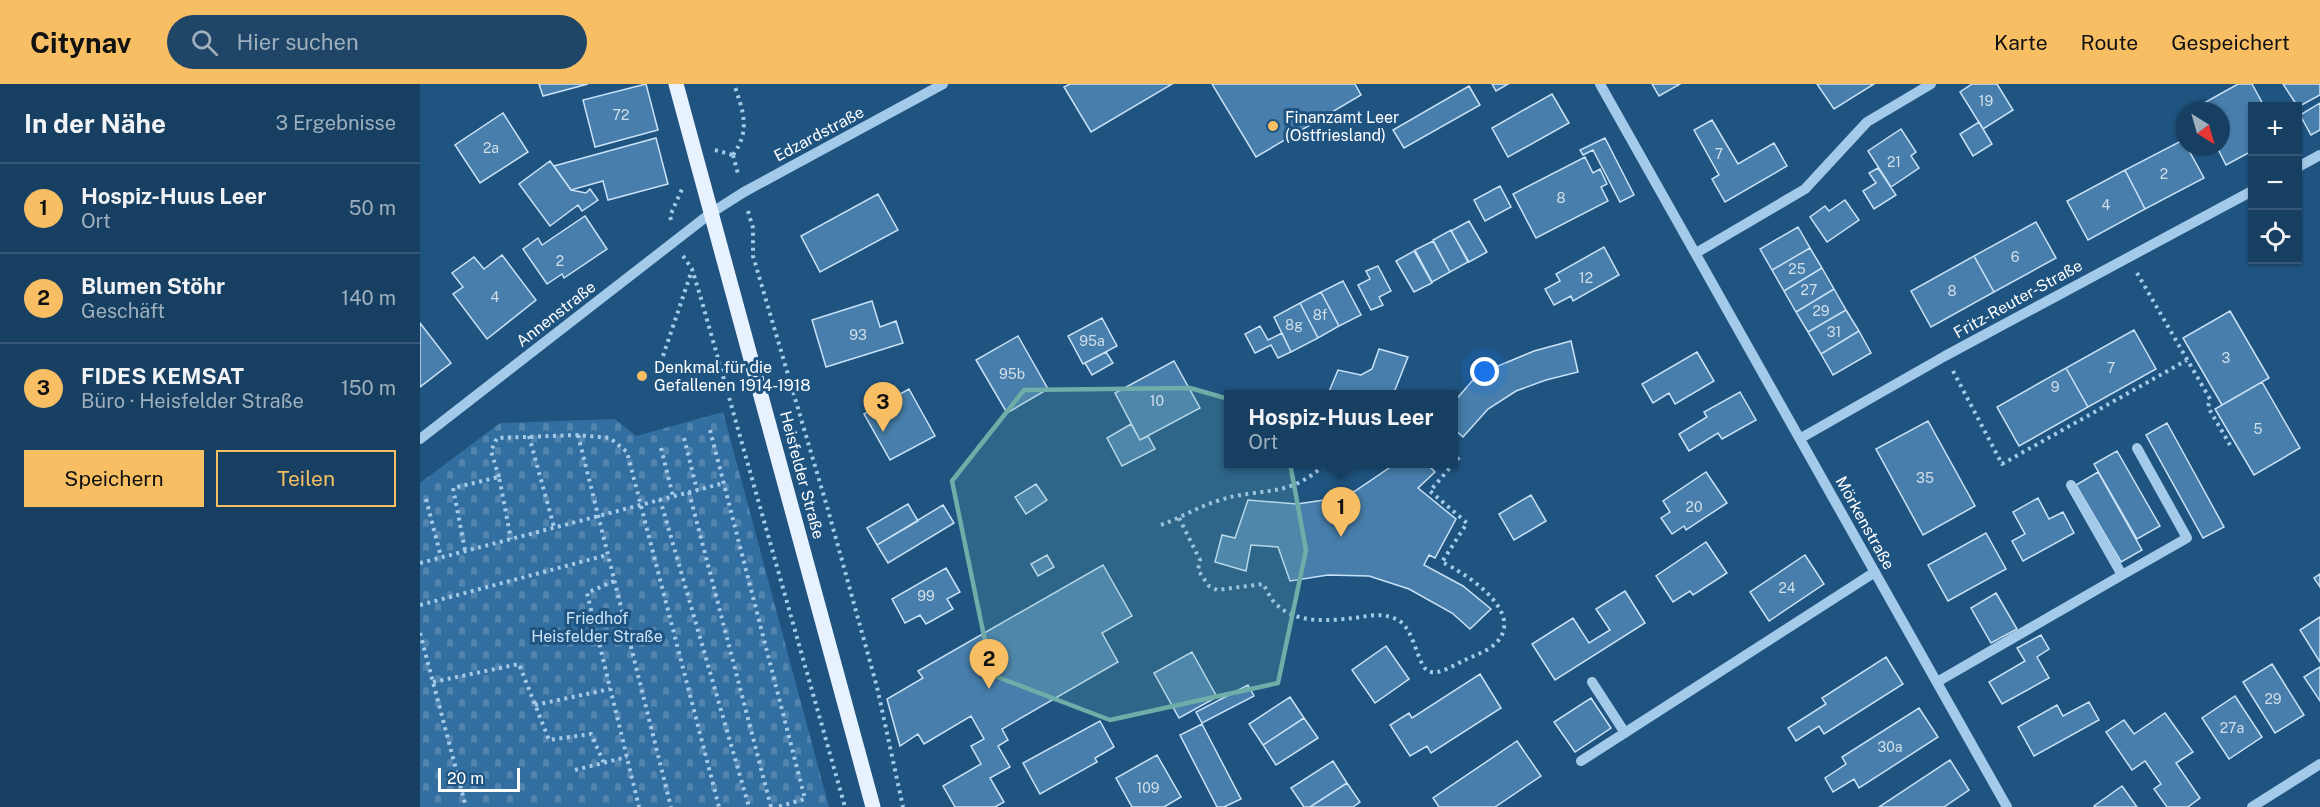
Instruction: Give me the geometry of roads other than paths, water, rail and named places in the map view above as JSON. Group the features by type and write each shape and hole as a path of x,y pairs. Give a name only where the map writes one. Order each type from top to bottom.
{"main road":[{"name":"Heisfelder Straße","path":"676,84 873,807"}],"street":[{"name":"Edzardstraße","path":"711,213 744,192 943,84"},
{"name":"Mörkenstraße","path":"1600,84 2007,807"},
{"path":"1696,253 1805,189 1868,122 1931,84"},
{"path":"2302,165 2320,155"},
{"name":"Fritz-Reuter-Straße","path":"1801,438 1945,356 2248,194"},
{"name":"Annenstraße","path":"420,438 711,213"},
{"path":"1937,682 2187,538 2137,448"},
{"path":"2071,485 2121,575"},
{"path":"1581,761 1875,572"},
{"path":"1592,682 1625,733"},
{"path":"2253,807 2320,764"}],"place":[{"name":"Finanzamt Leer (Ostfriesland)","path":"1273,126"},
{"name":"Denkmal für die Gefallenen 1914-1918","path":"642,376"},
{"name":"FIDES KEMSAT","path":"883,432"},
{"name":"Hospiz-Huus Leer","path":"1341,537"},
{"name":"Blumen Stöhr","path":"989,689"}],"park label":[{"name":"Friedhof Heisfelder Straße","path":"597,627"}]}
